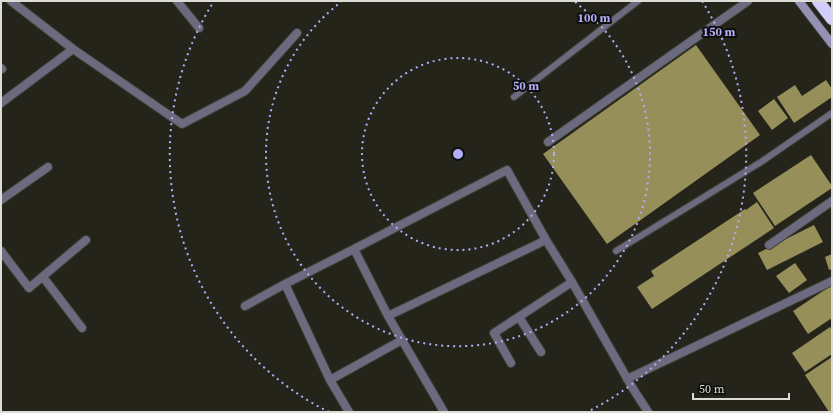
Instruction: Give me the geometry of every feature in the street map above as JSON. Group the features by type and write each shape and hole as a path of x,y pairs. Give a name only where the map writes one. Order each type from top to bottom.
{"highway":[{"path":"818,1 832,19"}],"main road":[{"path":"799,1 832,44"}],"street":[{"path":"11,1 73,49 182,124 245,91 297,33"},
{"path":"177,1 199,28"},
{"path":"548,142 748,1"},
{"path":"1,103 73,49"},
{"path":"1,200 48,167"},
{"path":"245,306 284,284 507,170 546,240 648,412"},
{"path":"770,245 832,201"},
{"path":"1,251 29,288 86,240"},
{"path":"388,316 546,240"},
{"path":"354,249 388,316 444,412"},
{"path":"43,277 82,328"},
{"path":"627,378 832,281"},
{"path":"511,362 494,333 572,282"},
{"path":"284,284 330,380 349,412"},
{"path":"519,317 542,352"},
{"path":"330,380 402,340"}],"lane":[{"path":"514,97 638,1"},
{"path":"616,251 761,162 832,113"}],"building":[{"path":"696,45 760,135 607,244 543,154"},
{"path":"826,80 832,89 832,97 794,123 777,97 795,85 802,96"},
{"path":"774,99 788,118 772,130 758,111"},
{"path":"811,155 832,188 775,226 753,193"},
{"path":"757,202 774,228 652,309 637,287 654,276 651,271"},
{"path":"814,225 823,242 767,270 758,253"},
{"path":"832,254 832,269 829,270 825,257"},
{"path":"795,263 807,280 789,293 776,276"},
{"path":"832,285 832,318 808,334 793,311"},
{"path":"830,327 832,331 832,354 805,372 792,353"},
{"path":"832,357 832,412 829,412 805,375"}]}
